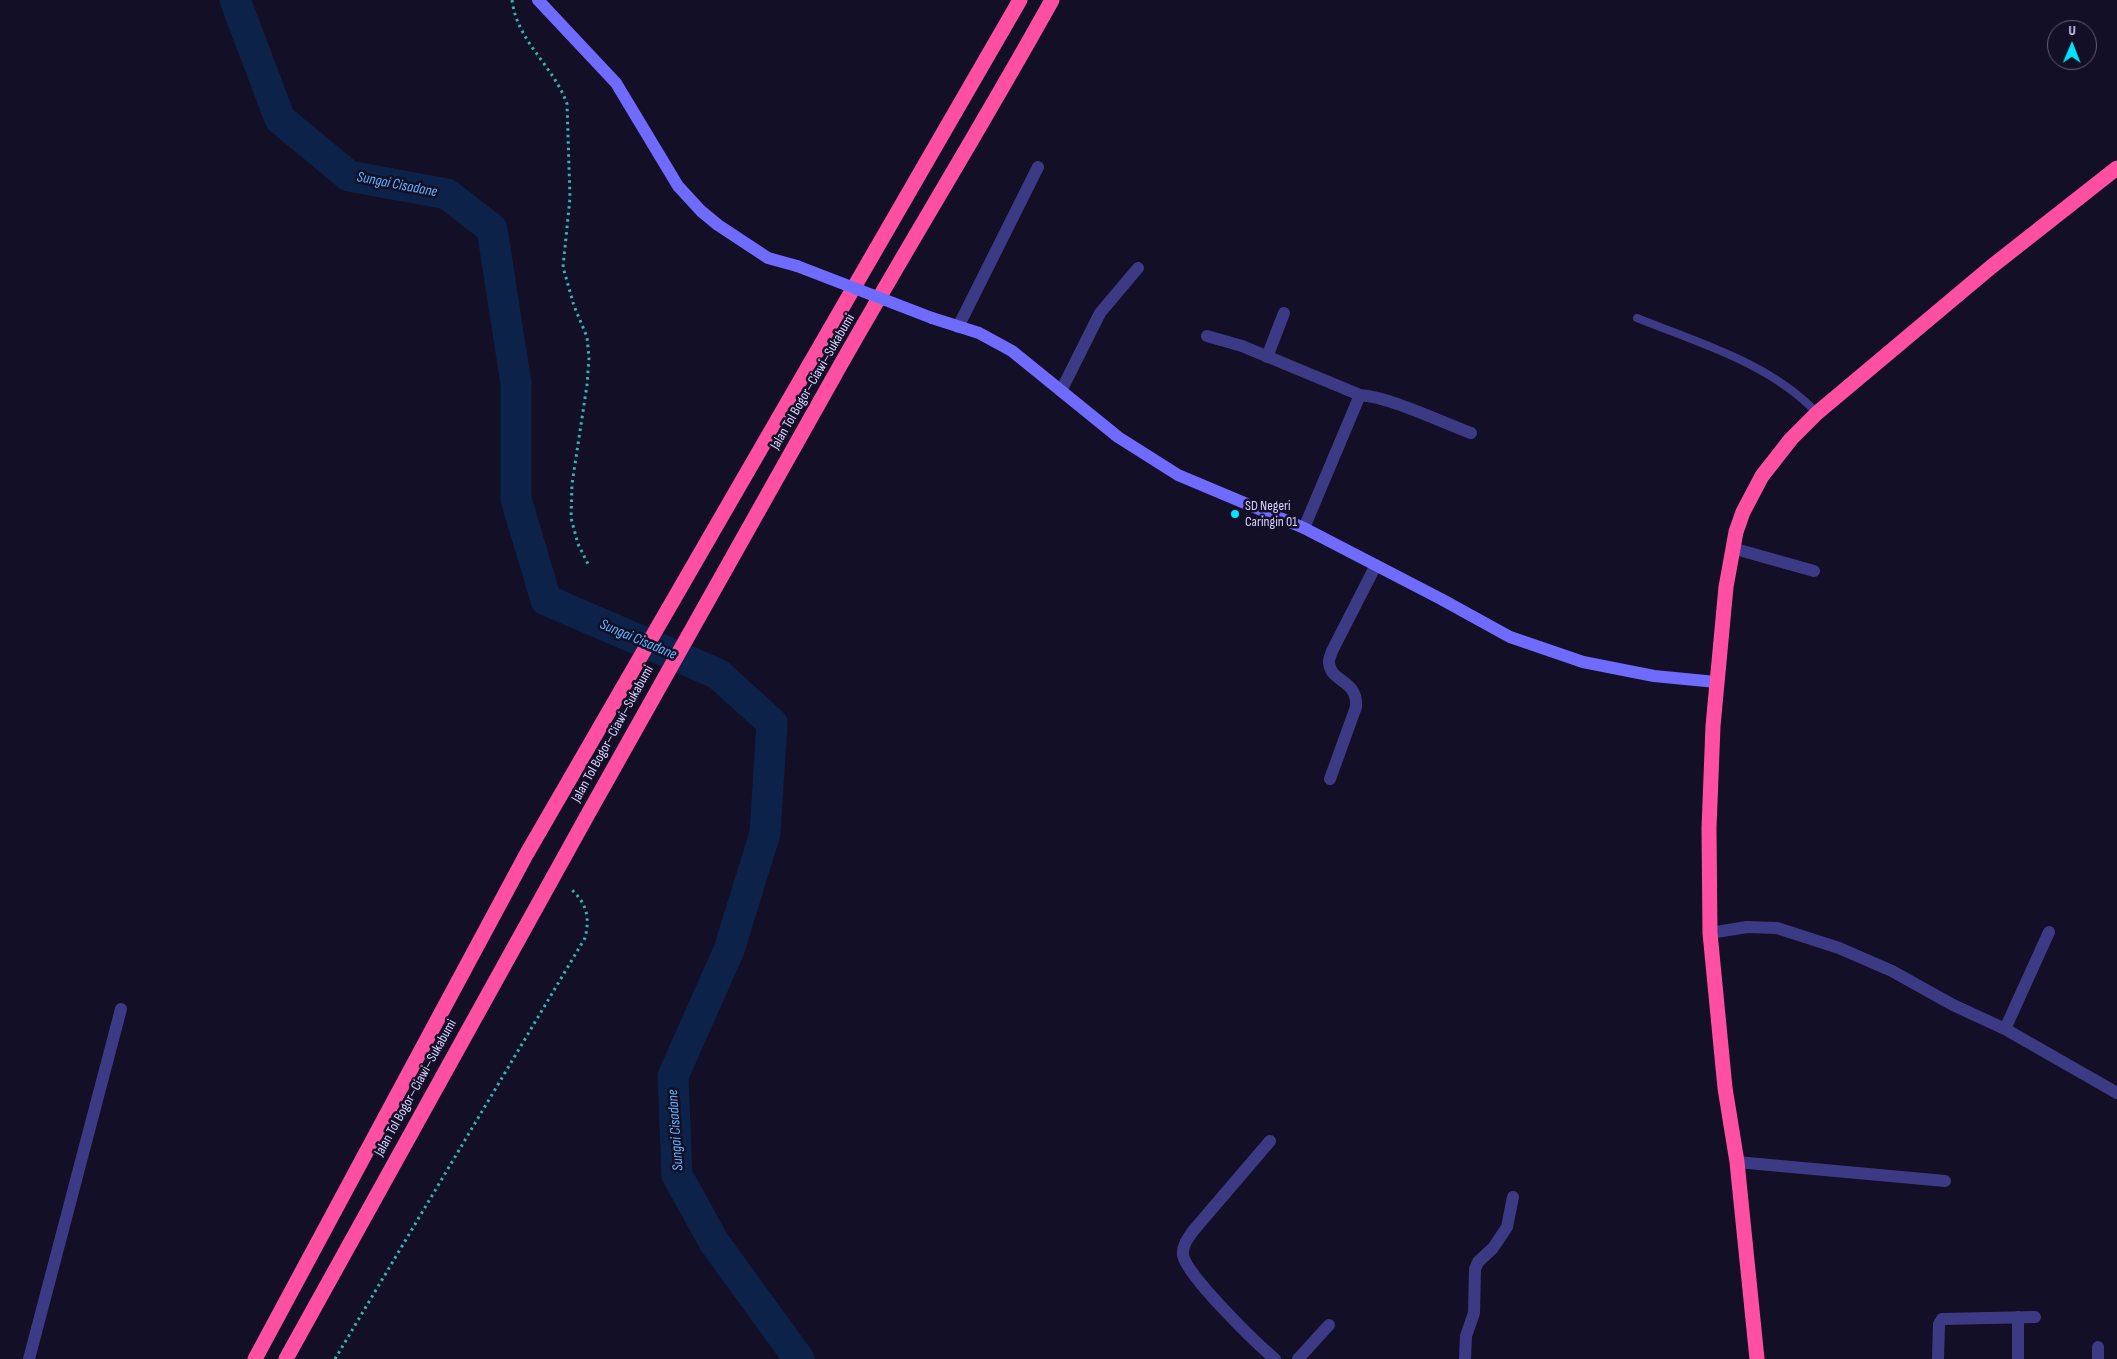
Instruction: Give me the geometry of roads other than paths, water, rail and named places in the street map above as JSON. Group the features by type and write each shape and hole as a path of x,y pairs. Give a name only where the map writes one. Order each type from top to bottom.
{"highway":[{"name":"Jalan Tol Bogor–Ciawi–Sukabumi","path":"255,1359 526,855 1020,0"},
{"name":"Jalan Tol Bogor–Ciawi–Sukabumi","path":"286,1359 553,873 835,374 1010,77 1052,0"},
{"path":"1757,1359 1737,1162 1725,1088 1710,933 1709,828 1716,682 1732,548 1743,512 1762,476 1791,439 1817,412 1991,267 2117,168"}],"street":[{"path":"538,0 616,84 678,186 701,211 718,225 768,258 797,266 932,318 992,338 1012,351 1118,437 1178,476 1304,528 1510,637 1583,662 1654,676 1716,682"},
{"path":"958,326 1038,167"},
{"path":"1061,391 1100,313 1138,268"},
{"path":"1267,357 1284,313"},
{"path":"1207,336 1242,346 1360,396 1369,396 1395,404 1471,433"},
{"path":"1304,528 1360,396"},
{"path":"1732,548 1814,571"},
{"path":"1330,779 1356,707 1356,698 1354,691 1332,672 1328,663 1332,651 1376,565"},
{"path":"1710,933 1747,927 1777,928 1797,933 1867,959 1953,1005 2005,1028 2117,1093"},
{"path":"2005,1028 2049,932"},
{"path":"29,1359 122,1009"},
{"path":"1270,1142 1186,1240 1183,1255 1186,1264 1204,1287 1240,1327 1275,1359"},
{"path":"1737,1162 1945,1180"},
{"path":"1465,1359 1466,1336 1475,1308 1475,1269 1478,1262 1493,1248 1507,1227 1513,1196"},
{"path":"2018,1317 2018,1359"},
{"path":"1938,1359 1939,1324 1942,1319 2035,1317"},
{"path":"1298,1359 1329,1325"}],"lane":[{"path":"1637,318 1745,362 1792,389 1817,412"}],"waterway":[{"name":"Sungai Cisadane","path":"235,0 280,119 349,176 447,194 492,229 516,384 516,499 546,600 718,674 772,723 765,833 729,950 673,1076 677,1175 714,1242 799,1359"}],"place":[{"name":"SD Negeri Caringin 01","path":"1235,514"}]}
